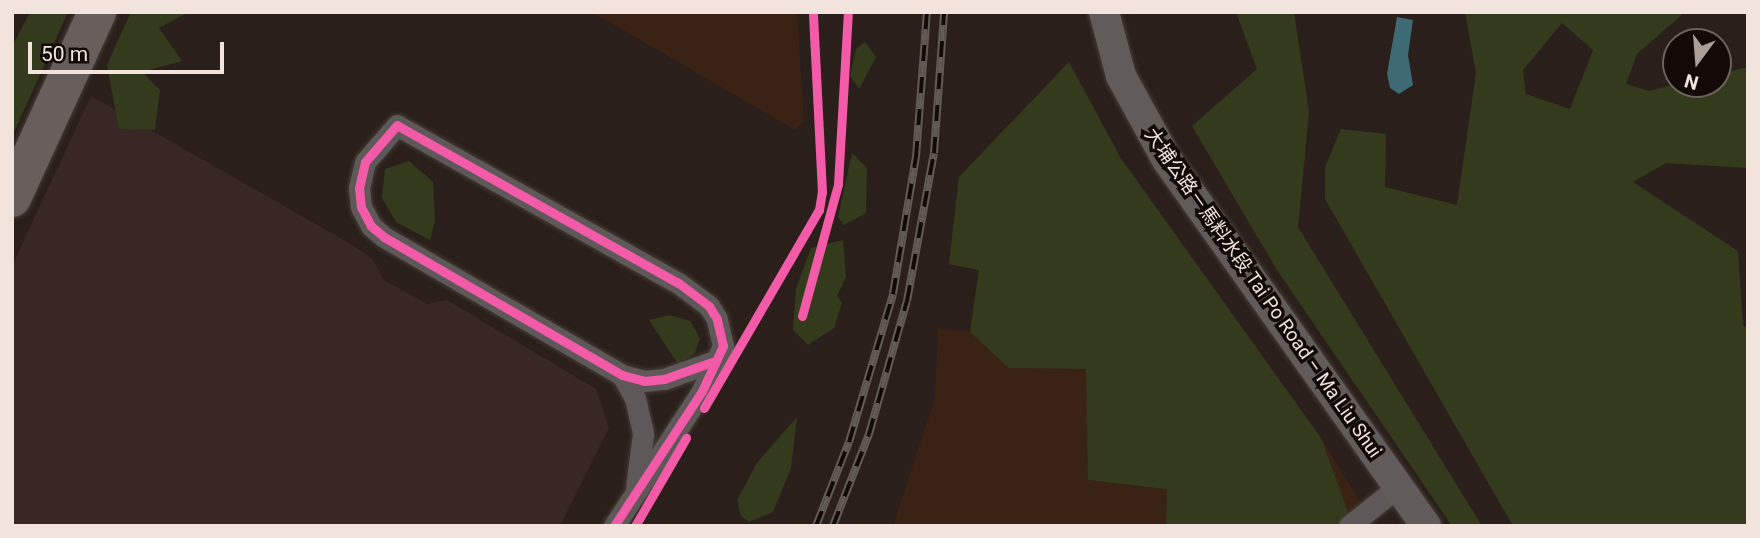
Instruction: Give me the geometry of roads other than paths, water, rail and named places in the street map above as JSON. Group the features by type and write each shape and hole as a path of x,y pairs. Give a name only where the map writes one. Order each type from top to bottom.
{"highway":[{"path":"12,198 97,12"}],"main road":[{"name":"大埔公路－馬料水段 Tai Po Road – Ma Liu Shui","path":"1104,12 1121,76 1167,160 1426,526"}],"street":[{"path":"614,526 702,391 712,362 723,346 722,334 709,306 695,293 397,125 365,162 359,188 361,207 371,226 622,375 644,382 664,379 712,362"},
{"path":"622,375 635,398 643,434 636,489"},
{"path":"1349,526 1399,486"}],"water":[{"path":"1397,17 1413,20 1408,55 1413,85 1399,94 1390,88 1387,74"}],"railway":[{"path":"816,526 849,442 893,294 916,157 927,12"},
{"path":"833,526 869,434 907,301 934,153 944,12"}]}
